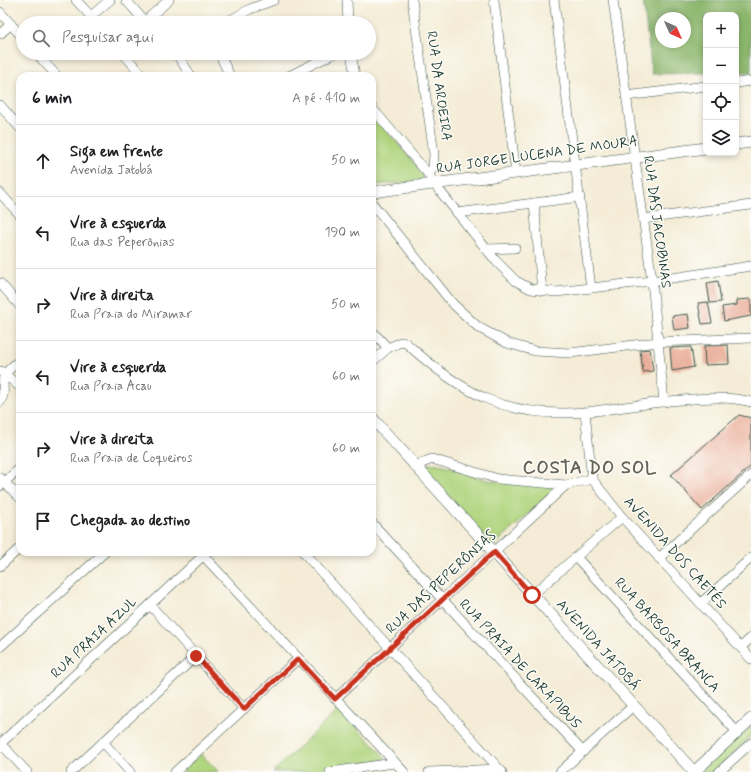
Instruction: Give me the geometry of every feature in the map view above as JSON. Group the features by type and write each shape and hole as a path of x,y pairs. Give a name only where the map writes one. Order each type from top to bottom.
{"street":[{"path":"76,0 90,16"},
{"path":"97,16 110,0"},
{"path":"126,0 140,16"},
{"path":"151,16 168,0"},
{"path":"237,16 250,9 274,0"},
{"path":"347,0 348,16"},
{"name":"RUA DA AROEIRA","path":"412,0 434,154 433,167 429,174"},
{"path":"494,0 516,173"},
{"path":"554,0 591,288"},
{"name":"RUA DAS JACOBINAS","path":"613,0 652,280 664,402"},
{"path":"0,12 16,30"},
{"path":"0,34 11,24"},
{"path":"42,60 53,72"},
{"path":"129,60 140,72"},
{"path":"181,60 188,72"},
{"path":"222,60 228,72"},
{"path":"298,72 321,60"},
{"path":"352,60 353,72"},
{"path":"739,83 751,81"},
{"path":"626,96 703,86"},
{"path":"0,106 16,124"},
{"path":"376,113 429,174 435,185 487,249 516,280 531,289 556,292 751,266"},
{"path":"739,144 751,142"},
{"name":"RUA JORGE LUCENA DE MOURA","path":"376,192 435,185 576,164 703,148"},
{"path":"0,194 16,211"},
{"path":"457,213 580,197"},
{"path":"534,203 542,291"},
{"path":"643,219 751,205"},
{"path":"376,208 453,304 478,327 507,343 535,351 570,353 658,342 750,339"},
{"path":"487,249 515,248"},
{"path":"0,283 16,301"},
{"path":"376,335 388,348"},
{"path":"376,358 388,348 398,342 406,343 435,368 456,383 484,399 515,408 541,412 585,412 664,402 712,398 742,399 751,402"},
{"path":"2,372 16,363"},
{"path":"2,372 16,384"},
{"path":"0,402 3,398 2,372"},
{"path":"417,468 422,463 432,459 498,479 566,485 592,479 585,412"},
{"name":"AVENIDA JATOBÁ","path":"376,422 694,772"},
{"path":"16,471 1,482 16,495"},
{"path":"660,558 751,475"},
{"name":"AVENIDA DOS CAETÉS","path":"592,479 622,517 751,659"},
{"name":"RUA DAS PEPERÔNIAS","path":"335,699 566,485"},
{"path":"532,595 622,517"},
{"name":"RUA PRAIA DE CARAPIBUS","path":"376,527 442,601 583,752"},
{"path":"0,566 16,552"},
{"path":"0,647 101,556"},
{"name":"RUA PRAIA AZUL","path":"2,749 201,556"},
{"path":"207,556 298,659 404,772"},
{"path":"308,556 501,770"},
{"name":"RUA BARBOSA BRANCA","path":"576,557 737,732"},
{"path":"700,603 751,558"},
{"path":"150,605 244,709"},
{"path":"741,647 751,638"},
{"path":"71,772 196,656"},
{"path":"175,772 298,659"},
{"path":"560,772 633,706"},
{"path":"694,772 751,719"},
{"path":"103,742 130,772"},
{"path":"719,772 750,746"},
{"path":"2,749 27,772"},
{"path":"330,772 394,763"},
{"path":"429,772 501,770"}],"green space":[{"path":"643,0 751,0 751,72 739,72 739,12 703,12 703,73 652,74"},
{"path":"376,119 423,173 422,181 376,185"},
{"path":"428,464 435,464 450,468 488,480 544,486 556,489 493,546 423,467"},
{"path":"339,709 385,757 384,760 308,772 273,772"},
{"path":"751,726 751,736 713,772 700,772"},
{"path":"201,754 219,772 181,772"}],"building":[{"path":"718,281 721,302 710,303 707,283"},
{"path":"751,299 751,316 724,321 722,307 737,305 737,300"},
{"path":"708,302 712,323 702,324 698,303"},
{"path":"688,314 690,328 674,330 672,316"},
{"path":"728,345 729,364 705,365 704,346"},
{"path":"691,347 694,367 672,371 670,348"},
{"path":"650,349 653,371 643,372 640,350"},
{"path":"739,415 751,418 751,466 702,510 671,475"}],"district":[{"name":"COSTA DO SOL","path":"590,468"}],"route":[{"path":"196,656 244,709 298,659 335,699 494,552 532,595"}]}
